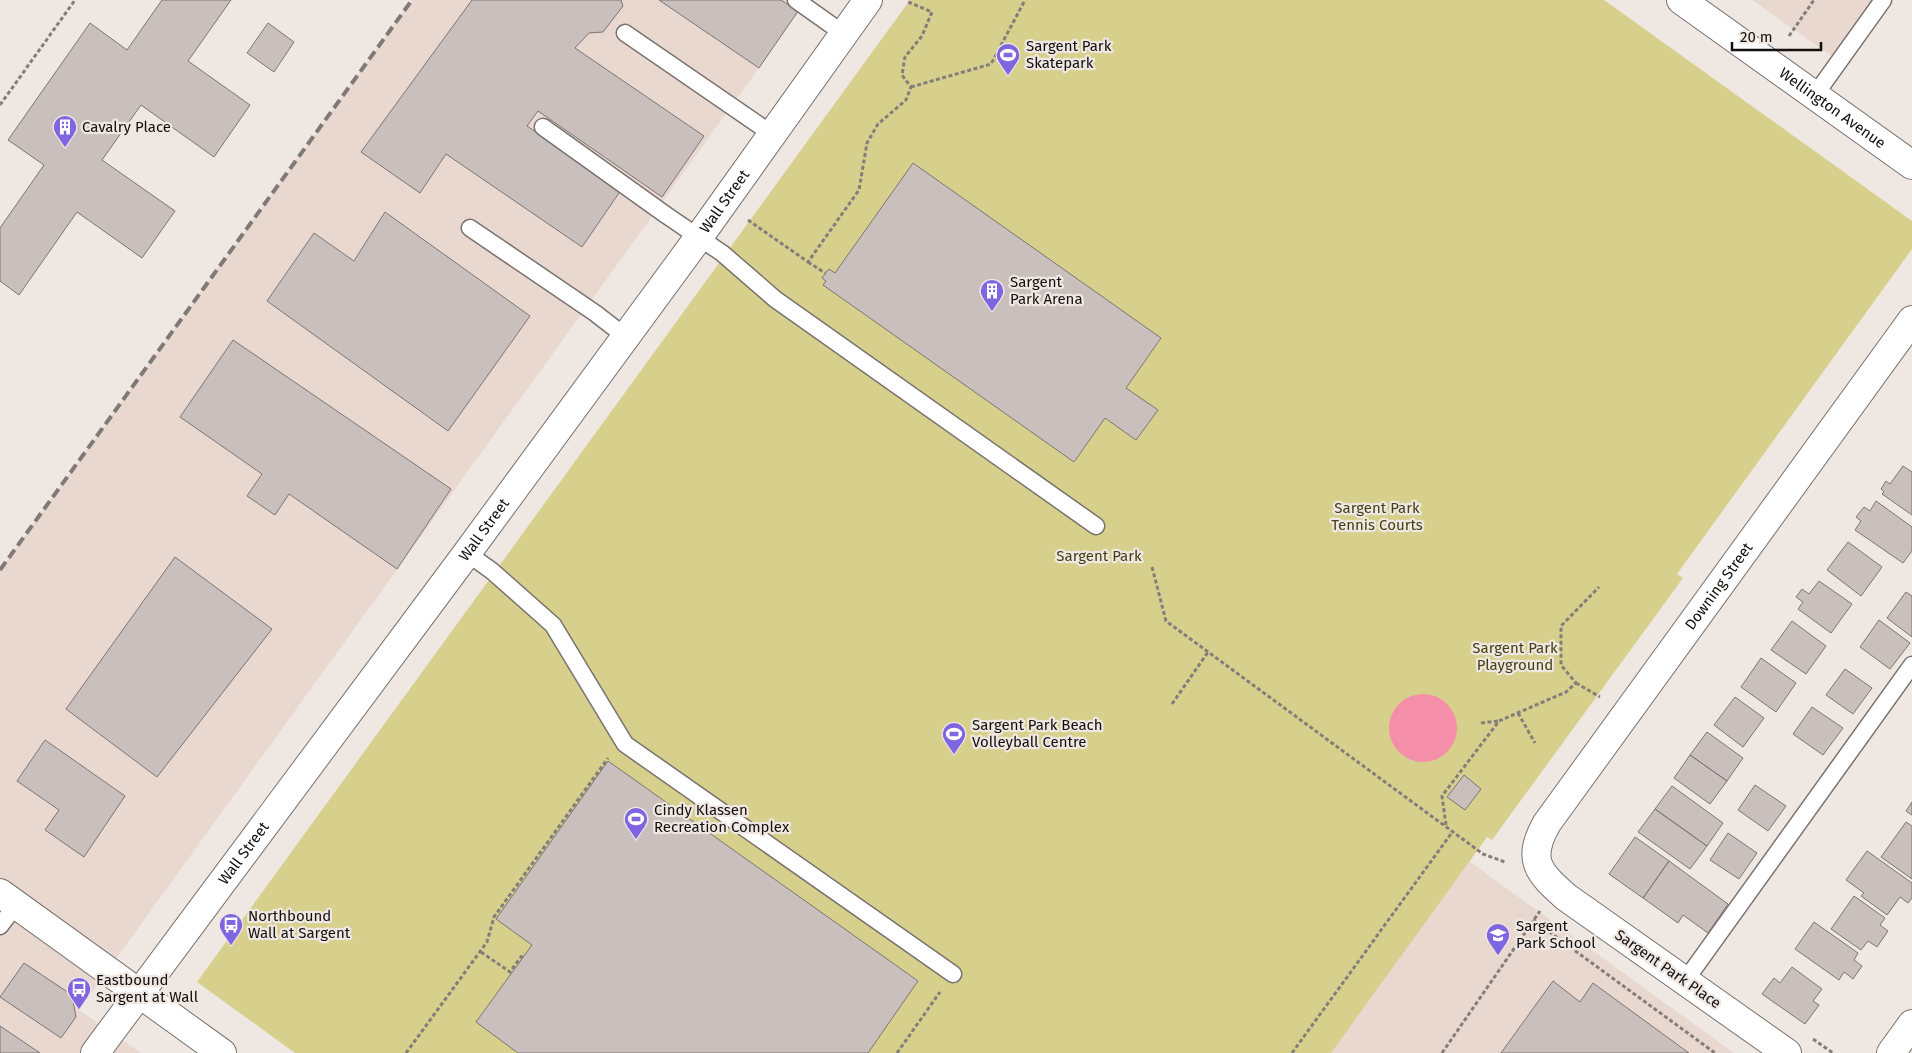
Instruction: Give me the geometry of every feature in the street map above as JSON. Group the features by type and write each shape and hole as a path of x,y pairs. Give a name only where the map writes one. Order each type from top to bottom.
{"main road":[{"name":"Wall Street","path":"95,1053 626,337 868,0"},
{"name":"Wellington Avenue","path":"1681,0 1912,165"},
{"name":"Downing Street","path":"1536,858 1538,839 1547,823 1912,320"},
{"name":"Sargent Park Place","path":"1536,858 1544,878 1566,898 1786,1053"},
{"path":"8,899 222,1053"},
{"path":"1891,1053 1912,1024"}],"lane":[{"path":"796,0 844,34"},
{"path":"1815,95 1884,0"},
{"path":"625,33 772,134"},
{"path":"544,127 722,253 775,299 1096,526"},
{"path":"470,228 595,313 626,337"},
{"path":"467,553 492,571 553,625 625,744 953,974"},
{"path":"1685,981 1912,665"},
{"path":"0,926 8,899"}],"path":[{"path":"0,105 75,0"},
{"path":"911,87 991,64 1025,0"},
{"path":"1789,36 1814,0"},
{"path":"906,1 932,12 922,36 905,57 902,75 911,87"},
{"path":"808,262 860,190 867,143 878,124 906,100 911,87"},
{"path":"746,219 825,273"},
{"path":"1152,567 1166,621 1483,854 1506,862"},
{"path":"1599,587 1561,626 1560,665 1576,683 1600,698"},
{"path":"1172,704 1208,652"},
{"path":"1481,723 1498,721 1518,713 1566,692 1576,683"},
{"path":"1518,713 1535,743"},
{"path":"1446,826 1442,796 1498,721"},
{"path":"406,1053 481,952 487,942 494,917 622,738"},
{"path":"1292,1053 1453,831"},
{"path":"1442,1053 1533,920 1714,1053"},
{"path":"481,952 510,972 524,953"},
{"path":"897,1053 953,974"}],"shaded area":[{"path":"412,0 808,0 79,1010 141,1053 0,1053 0,570"},
{"path":"1752,0 1874,0 1833,57"},
{"path":"1423,694 1436,697 1447,704 1454,715 1457,728 1454,741 1447,752 1436,759 1423,762 1410,759 1399,752 1392,741 1389,728 1392,715 1399,704 1410,697"},
{"name":"Sargent Park School","path":"1466,859 1734,1053 1328,1053"}],"green space":[{"name":"Sargent Park","path":"910,0 1604,0 1912,221 1912,249 1677,574 1683,578 1492,840 1487,837 1331,1053 295,1053 197,982"}],"building":[{"name":"Cavalry Place","path":"162,0 231,0 188,61 250,105 214,157 141,105 102,160 175,211 142,258 77,212 19,295 0,281 0,228 44,165 8,140 90,23 127,50"},
{"path":"472,0 621,0 623,6 603,32 589,33 575,48 704,136 662,197 538,111 527,126 621,190 582,247 446,154 420,193 361,152"},
{"path":"659,0 781,0 798,11 759,68"},
{"path":"268,23 294,42 274,72 247,53"},
{"name":"Sargent Park Arena","path":"913,163 1161,338 1126,388 1158,410 1136,440 1105,418 1074,462 823,285 826,281 822,278 829,269 835,273"},
{"path":"385,212 530,316 448,431 267,301 314,233 354,261"},
{"path":"233,340 451,489 397,569 289,494 275,515 247,496 262,474 180,417"},
{"path":"1903,466 1912,472 1912,515 1882,494 1884,492 1881,489 1886,481 1890,484"},
{"path":"1876,501 1912,527 1912,551 1903,563 1855,530 1861,521 1856,517 1864,507 1870,511"},
{"path":"1848,542 1882,567 1861,596 1827,570"},
{"path":"175,557 272,629 157,777 66,709"},
{"path":"1819,581 1852,604 1831,633 1798,609 1803,602 1796,597 1802,589 1809,594"},
{"path":"1906,592 1912,596 1912,637 1887,618"},
{"path":"1879,620 1910,643 1890,669 1860,647"},
{"path":"1792,621 1826,646 1806,674 1771,650"},
{"path":"1761,658 1796,683 1776,712 1741,687"},
{"path":"1845,669 1872,688 1853,714 1826,695"},
{"path":"1735,697 1764,718 1743,747 1714,725"},
{"path":"1812,707 1843,728 1823,755 1793,734"},
{"path":"1707,732 1743,758 1727,781 1690,755"},
{"path":"45,740 125,796 84,857 45,830 59,810 17,781"},
{"path":"1690,755 1727,781 1710,804 1674,778"},
{"name":"Cindy Klassen Recreation Complex","path":"608,761 918,981 868,1053 518,1053 476,1022 532,945 496,919"},
{"path":"1464,775 1481,789 1465,810 1447,797"},
{"path":"1755,785 1786,806 1768,831 1738,810"},
{"path":"1672,786 1723,823 1707,846 1655,809"},
{"path":"1912,802 1912,815 1906,811"},
{"path":"1655,809 1707,846 1690,869 1638,832"},
{"path":"1906,822 1912,826 1912,879 1881,857"},
{"path":"1728,833 1757,853 1739,879 1710,860"},
{"path":"1635,837 1669,861 1643,898 1609,874"},
{"path":"1867,851 1912,883 1912,898 1908,903 1900,897 1887,915 1861,896 1864,893 1846,880"},
{"path":"1669,861 1728,904 1708,933 1683,915 1678,923 1643,898"},
{"path":"1854,896 1885,918 1880,925 1888,931 1877,947 1868,941 1861,950 1831,929"},
{"path":"1814,922 1858,953 1854,960 1862,966 1853,979 1844,972 1839,980 1795,949"},
{"path":"24,963 72,995 76,1017 61,1038 0,997"},
{"path":"1792,967 1822,989 1813,1001 1819,1005 1805,1024 1762,994 1774,978 1780,983"},
{"path":"1553,981 1580,1002 1593,983 1689,1053 1501,1053"},
{"path":"0,1026 40,1053 0,1053"}],"railway":[{"path":"0,570 412,0"}],"place":[{"name":"Sargent Park Skatepark","path":"1008,76"},
{"name":"Cavalry Place","path":"65,148"},
{"name":"Sargent Park Arena","path":"992,312"},
{"name":"Sargent Park Beach Volleyball Centre","path":"954,755"},
{"name":"Cindy Klassen Recreation Complex","path":"636,840"},
{"name":"Northbound Wall at Sargent","path":"231,946"},
{"name":"Sargent Park School","path":"1498,956"},
{"name":"Eastbound Sargent at Wall","path":"79,1010"}],"park label":[{"name":"Sargent Park Tennis Courts","path":"1377,516"},
{"name":"Sargent Park Playground","path":"1515,656"}]}
